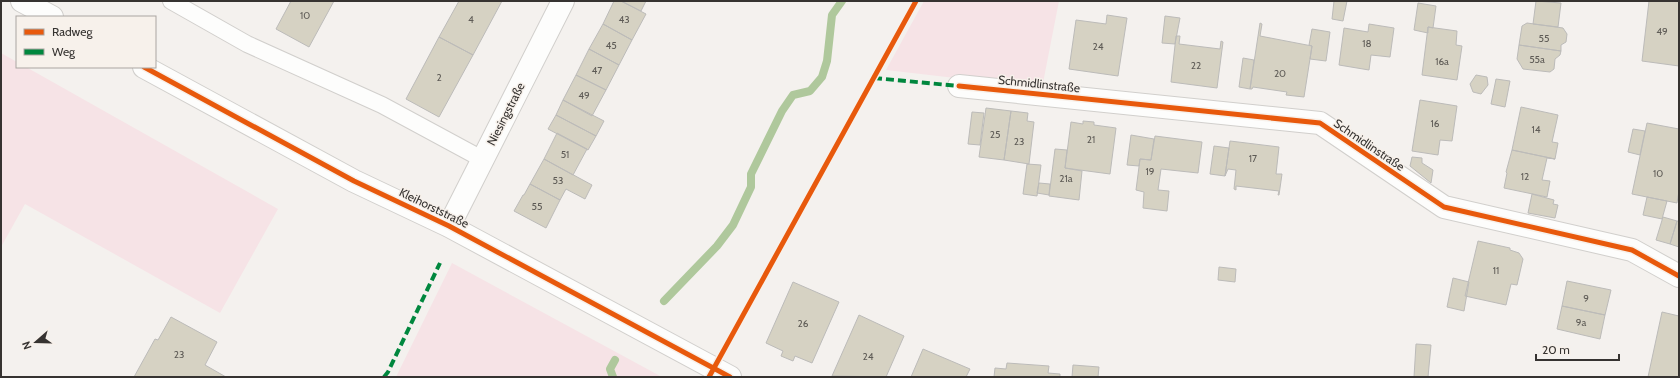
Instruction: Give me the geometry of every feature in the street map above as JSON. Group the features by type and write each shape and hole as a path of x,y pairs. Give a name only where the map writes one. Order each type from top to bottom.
{"street":[{"path":"22,1 50,16"},
{"name":"Niesingstraße","path":"448,226 563,1"},
{"name":"Kleihorststraße","path":"146,68 354,181 448,226 722,373"},
{"name":"Schmidlinstraße","path":"959,86 1320,124 1444,207 1632,250 1679,276"}],"lane":[{"path":"171,1 247,44 382,104 482,159"}],"shaded area":[{"path":"924,1 1059,1 1042,88 886,70"},
{"path":"1,53 16,61 16,68 28,68 278,209 220,313 25,204 1,247"},
{"path":"452,263 662,377 396,377"}],"building":[{"path":"291,1 334,1 309,47 276,29"},
{"path":"459,1 502,1 473,55 439,37"},
{"path":"614,1 621,1 646,14 632,40 603,24"},
{"path":"621,1 646,1 641,11"},
{"path":"1334,1 1347,1 1343,21 1332,19"},
{"path":"1536,1 1561,3 1558,27 1533,24"},
{"path":"1649,1 1679,1 1679,66 1642,61"},
{"path":"1418,3 1436,6 1433,28 1428,27 1428,33 1414,30"},
{"path":"1107,15 1127,18 1118,76 1069,69 1076,20 1106,24"},
{"path":"1165,16 1180,18 1175,44 1162,43"},
{"path":"1260,23 1262,24 1260,36 1312,46 1304,97 1286,95 1287,92 1253,87 1250,89"},
{"path":"1527,23 1563,28 1567,34 1566,42 1561,45 1561,51 1519,45 1522,26"},
{"path":"603,24 632,40 619,65 589,49"},
{"path":"1369,24 1394,28 1390,57 1371,55 1369,70 1339,65 1344,28 1368,32"},
{"path":"1428,27 1457,31 1456,45 1462,46 1457,80 1422,75"},
{"path":"1312,29 1330,32 1326,61 1310,59 1312,46 1309,45"},
{"path":"1176,36 1180,36 1179,44 1220,49 1221,41 1223,42 1217,88 1171,82"},
{"path":"439,37 473,55 439,117 406,99"},
{"path":"1519,45 1561,51 1560,55 1555,59 1554,69 1550,72 1523,69 1517,59"},
{"path":"589,49 619,65 606,90 576,75"},
{"path":"1243,58 1254,60 1250,89 1239,87"},
{"path":"576,75 606,90 592,116 563,100"},
{"path":"1476,75 1487,77 1488,85 1481,94 1473,92 1470,84"},
{"path":"1496,79 1510,81 1505,107 1491,104"},
{"path":"563,100 604,121 596,136 556,115"},
{"path":"1420,100 1457,106 1452,141 1440,140 1438,155 1412,151"},
{"path":"1521,107 1558,115 1552,142 1558,143 1555,159 1512,150"},
{"path":"986,108 1011,111 1004,160 979,157"},
{"path":"1011,111 1028,113 1027,121 1034,122 1029,164 1004,160"},
{"path":"972,112 984,113 980,145 968,144"},
{"path":"556,115 596,136 588,150 548,129"},
{"path":"1083,121 1094,122 1094,125 1116,128 1110,174 1065,168 1071,122 1083,124"},
{"path":"1647,123 1679,129 1679,191 1677,203 1632,194"},
{"path":"1633,129 1645,131 1640,155 1628,152"},
{"path":"557,133 587,149 573,175 544,159"},
{"path":"1131,135 1154,139 1151,160 1140,159 1139,166 1127,165"},
{"path":"1155,136 1202,142 1198,173 1161,169 1158,190 1169,191 1167,211 1143,208 1144,192 1136,190 1140,159 1151,160"},
{"path":"1230,141 1279,147 1276,174 1282,174 1279,195 1279,191 1236,186 1236,190 1234,189 1236,170 1228,169 1225,176"},
{"path":"1214,146 1229,148 1225,176 1210,174"},
{"path":"1055,149 1067,150 1065,168 1082,171 1079,200 1049,196"},
{"path":"1512,150 1555,159 1547,158 1542,180 1550,181 1547,197 1504,188 1506,172"},
{"path":"1412,157 1422,158 1422,163 1433,170 1431,183 1410,166"},
{"path":"544,159 592,185 585,199 566,189 560,200 530,184"},
{"path":"1027,164 1041,165 1037,196 1023,194"},
{"path":"1039,183 1050,184 1049,195 1037,193"},
{"path":"530,184 560,200 546,228 514,211"},
{"path":"1532,194 1554,200 1553,204 1558,205 1555,218 1528,213"},
{"path":"1647,197 1667,201 1662,219 1643,215"},
{"path":"1663,217 1677,221 1670,244 1656,240"},
{"path":"1677,221 1679,221 1679,247 1670,244"},
{"path":"1478,241 1510,248 1510,250 1519,253 1523,259 1517,285 1511,284 1506,305 1465,296"},
{"path":"1219,267 1236,269 1235,282 1218,280"},
{"path":"1453,278 1469,282 1464,311 1447,307"},
{"path":"1567,281 1611,290 1605,315 1562,306"},
{"path":"793,282 839,302 812,363 795,356 793,361 781,356 783,351 766,343"},
{"path":"1562,306 1605,315 1600,339 1557,329"},
{"path":"1662,312 1679,316 1679,377 1648,377"},
{"path":"859,315 904,336 886,377 832,376"},
{"path":"171,317 217,342 205,365 226,377 134,377 155,339 158,340"},
{"path":"1416,344 1431,345 1428,377 1414,377"},
{"path":"923,349 970,369 966,377 911,377"},
{"path":"1007,363 1049,366 1048,373 1060,374 1060,377 994,377 995,368 1006,369"},
{"path":"1073,365 1099,367 1098,377 1072,377"}],"waterway":[{"path":"664,301 717,246 733,225 751,187 751,174 782,111 793,95 810,91 822,77 827,61 832,15 842,1"},
{"path":"613,377 610,369 615,360"}],"marked path":[{"path":"874,78 959,86"},
{"path":"384,377 388,372 440,263"}],"cycle path":[{"path":"709,377 916,1"},
{"path":"146,68 354,181 449,226 730,377"},
{"path":"959,86 1320,123 1444,207 1632,250 1679,276"}]}
